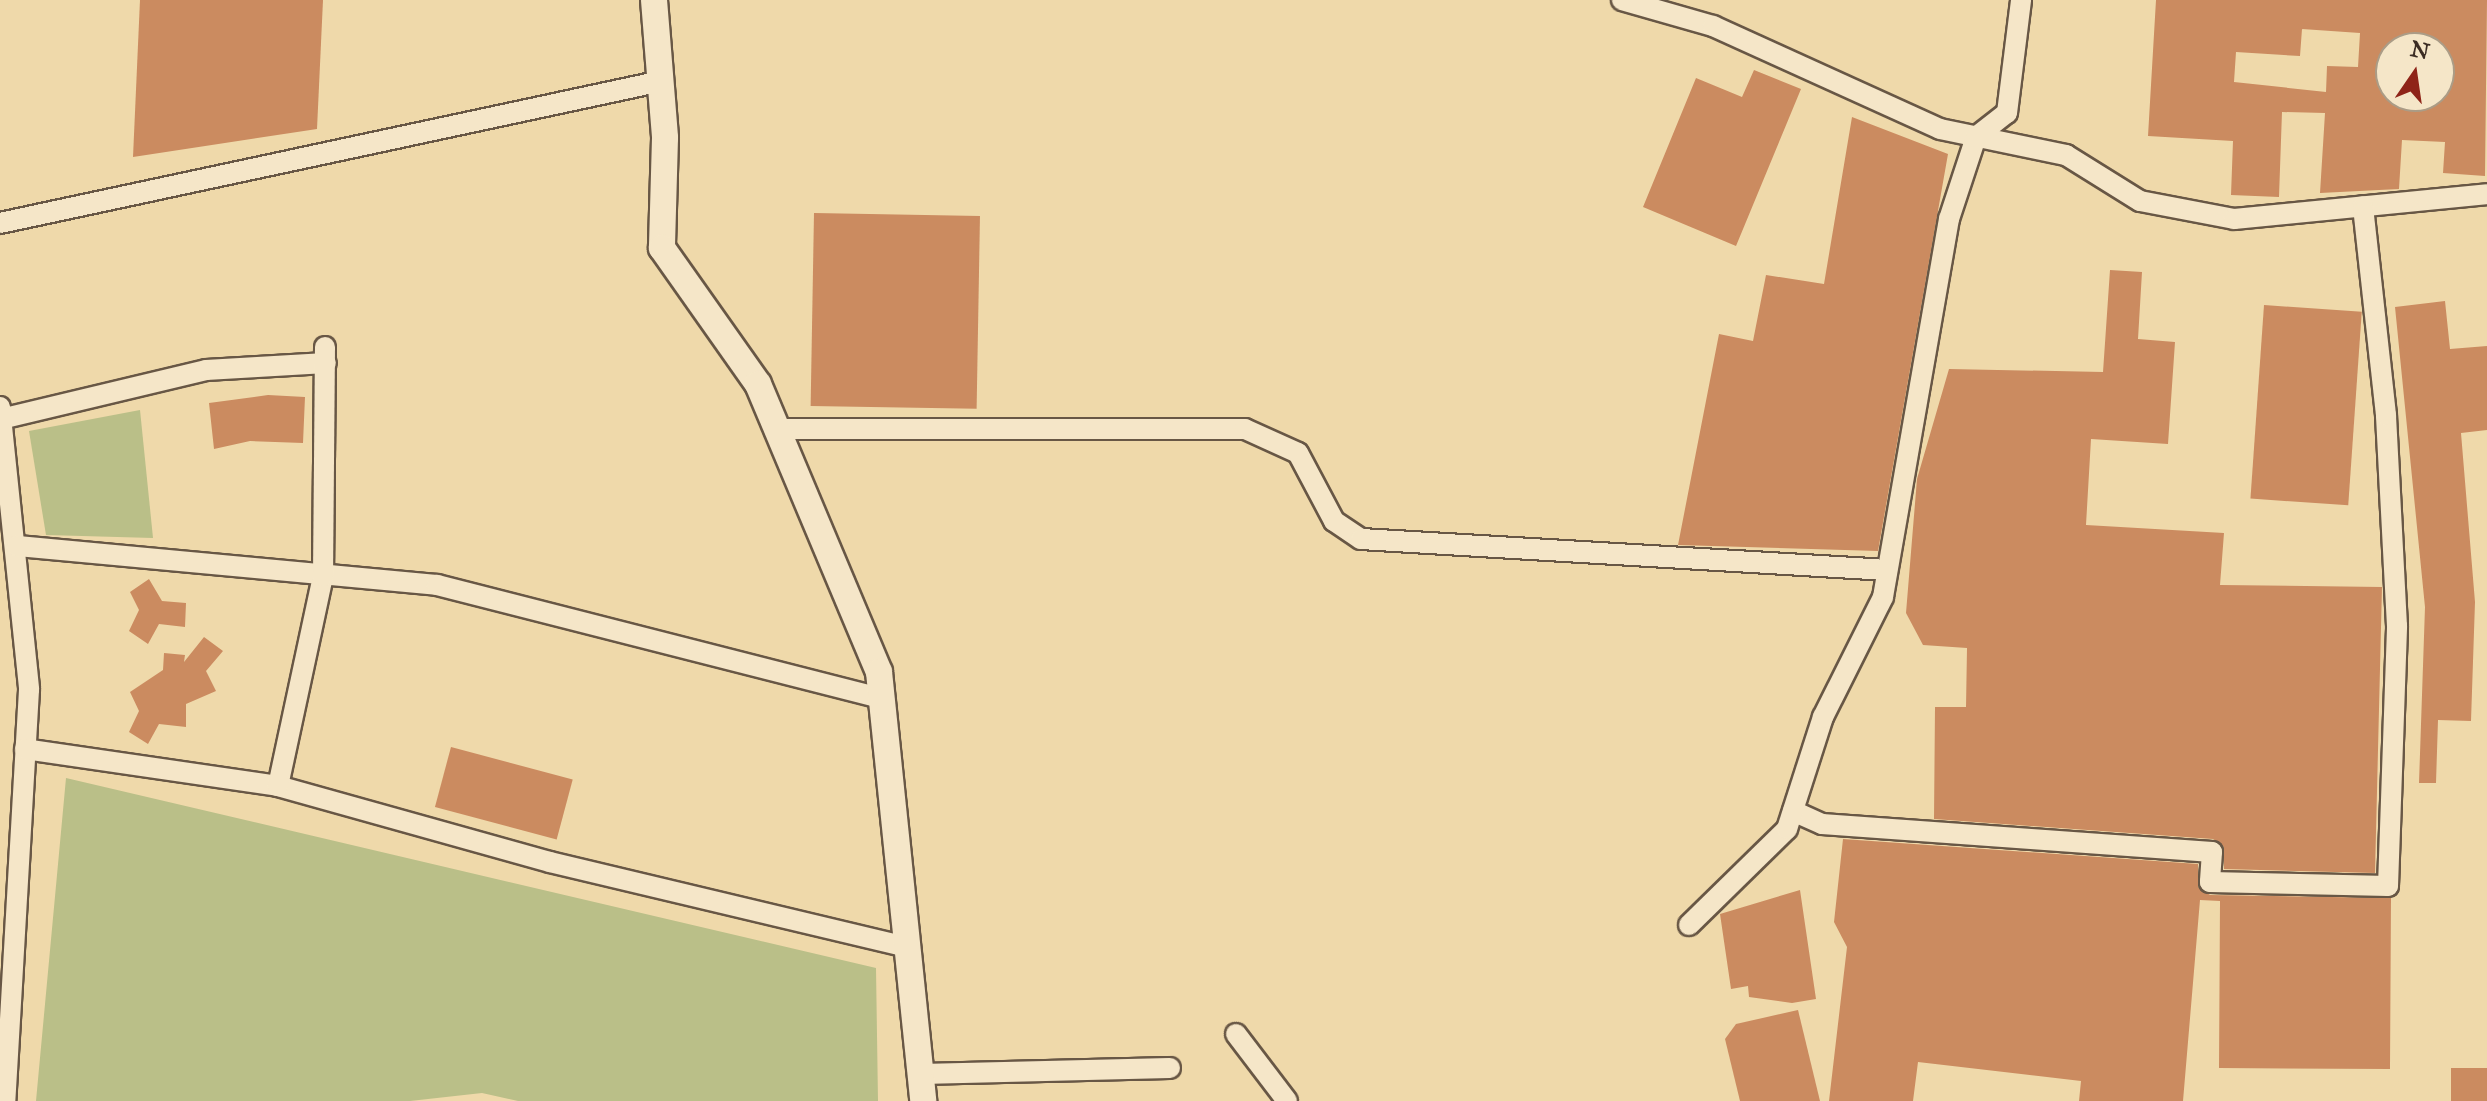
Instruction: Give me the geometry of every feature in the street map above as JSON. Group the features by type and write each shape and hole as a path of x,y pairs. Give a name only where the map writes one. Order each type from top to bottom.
{"street":[{"path":"654,0 662,81 662,248 735,347 780,429 884,699 923,1101"},
{"path":"1622,0 1713,26 1940,129 2066,155 2140,201 2234,219 2487,194"},
{"path":"1689,925 1787,829 1823,717 1883,597 1949,219 1976,137 2007,113 2021,0"},
{"path":"0,223 662,81"},
{"path":"1793,811 1822,824 2212,852 2210,882 2388,886 2397,626 2386,415 2363,206"},
{"path":"5,1101 29,690 17,546 1,413 206,370 325,355 323,576 278,786"},
{"path":"780,429 1245,429 1298,453 1334,521 1361,539 1887,570"},
{"path":"17,546 437,585 884,699"},
{"path":"25,749 278,786 550,862 906,947"},
{"path":"1236,1034 1287,1101"},
{"path":"921,1074 1170,1068"}],"green space":[{"path":"140,410 153,538 46,535 29,431"},
{"path":"66,778 876,968 878,1101 518,1101 482,1093 410,1101 36,1101"}],"building":[{"path":"140,0 323,0 317,129 133,157"},
{"path":"2156,0 2487,0 2485,176 2443,173 2445,142 2402,140 2399,189 2320,193 2325,113 2282,112 2279,197 2231,195 2233,141 2148,136","holes":["2302,29 2360,33 2358,67 2327,66 2326,92 2234,82 2236,52 2300,56"]},
{"path":"1754,70 1801,89 1736,246 1643,207 1696,78 1742,97"},
{"path":"1852,117 1948,154 1878,551 1678,545 1719,334 1753,341 1766,275 1824,284"},
{"path":"814,213 980,216 977,409 811,406"},
{"path":"2110,270 2142,272 2138,339 2175,342 2168,444 2091,439 2086,525 2224,533 2220,585 2382,587 2375,873 2224,869 2224,847 2213,839 1934,819 1935,707 1966,707 1967,648 1923,645 1906,613 1917,479 1949,369 2103,372"},
{"path":"2445,301 2450,349 2487,346 2487,430 2461,433 2475,602 2471,721 2438,720 2436,783 2419,783 2425,607 2395,307"},
{"path":"2264,305 2362,312 2348,505 2250,499"},
{"path":"268,395 305,397 303,443 250,441 214,449 209,403"},
{"path":"149,579 162,601 186,603 185,627 159,624 148,644 129,631 139,610 130,592"},
{"path":"204,637 223,651 206,671 216,691 186,704 186,727 159,724 148,744 129,732 139,711 130,692 163,670 164,653 185,655 184,662"},
{"path":"451,747 573,780 557,839 435,807"},
{"path":"1843,839 2198,864 2198,887 2210,895 2391,898 2390,1069 2219,1068 2220,901 2200,900 2183,1101 2079,1101 2081,1081 1918,1062 1913,1101 1829,1101 1847,947 1834,922"},
{"path":"1800,890 1816,999 1792,1003 1749,997 1748,986 1731,989 1720,914"},
{"path":"1798,1010 1820,1101 1740,1101 1725,1039 1736,1024"},
{"path":"2451,1068 2487,1068 2487,1101 2451,1101"}]}
